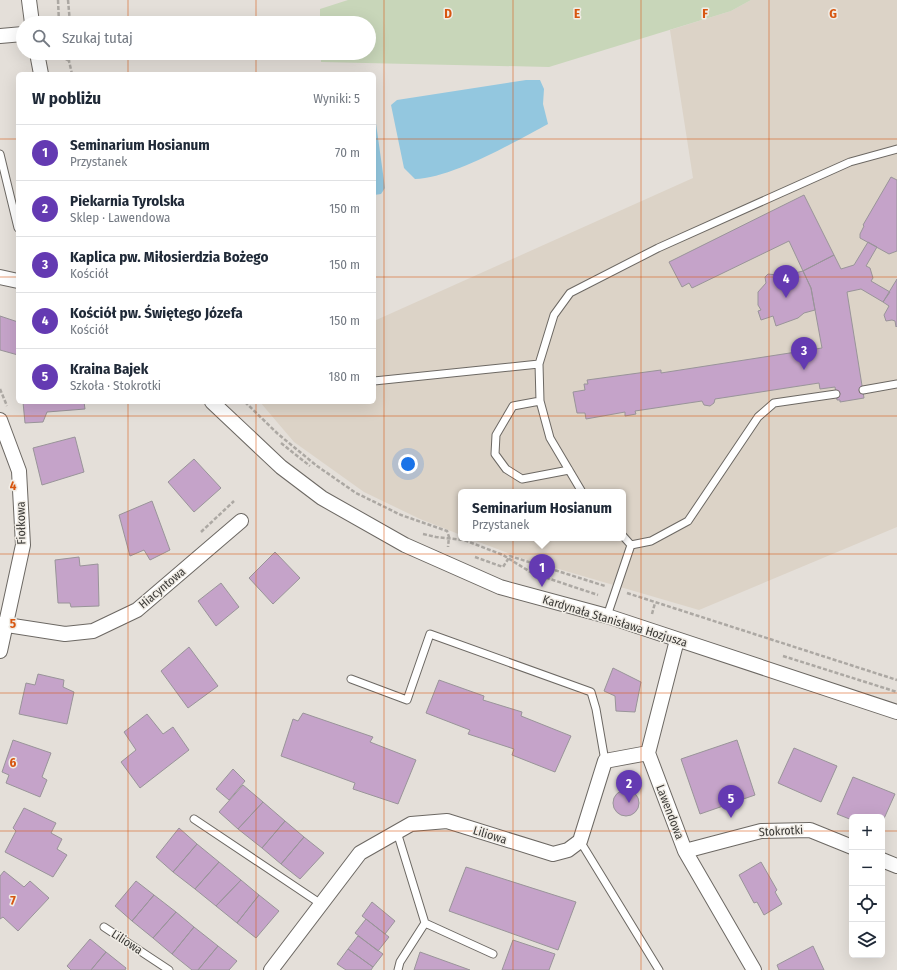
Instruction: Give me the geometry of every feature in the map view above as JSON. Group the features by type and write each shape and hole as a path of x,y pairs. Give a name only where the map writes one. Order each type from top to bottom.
{"street":[{"path":"29,0 31,16"},
{"path":"0,36 16,35"},
{"path":"38,60 41,72"},
{"path":"0,277 16,281"},
{"name":"Kardynała Stanisława Hozjusza","path":"214,404 281,467 322,498 405,545 500,587 607,616 897,712"},
{"name":"Fiołkowa","path":"0,651 3,624 22,544 19,471 5,415"},
{"name":"Hiacyntowa","path":"3,624 65,634 93,631 137,610 241,521"},
{"path":"580,841 605,760 648,753 677,640"},
{"name":"Lawendowa","path":"648,753 686,851 754,970"},
{"name":"Liliowa","path":"272,970 360,852 411,824 447,821 554,854 568,850 580,841"},
{"name":"Stokrotki","path":"686,851 761,831 810,830 849,846"},
{"path":"885,861 897,866"}],"lane":[{"path":"580,489 550,438 540,401 539,364 554,315 570,293 658,248 850,162 897,149"},
{"path":"0,154 16,220"},
{"path":"376,381 539,364"},
{"path":"862,390 897,384"},
{"path":"631,544 650,541 688,521 758,417 774,403 836,394"},
{"path":"540,401 513,406 496,435 495,454 506,469 522,478 569,470"},
{"path":"626,539 631,544"},
{"path":"607,616 631,544"},
{"path":"351,679 407,700 430,634 591,692 596,709 605,760"},
{"path":"194,819 321,904"},
{"path":"397,832 425,923 493,954"},
{"path":"580,841 659,970"},
{"path":"398,970 400,962 425,923"},
{"name":"Liliowa","path":"104,927 170,970"}],"path":[{"path":"58,0 59,16"},
{"path":"68,0 69,16"},
{"path":"69,61 72,72"},
{"path":"0,389 5,415"},
{"path":"247,404 278,434 306,457 356,493 401,515 446,531 449,537 447,547 454,549"},
{"path":"280,442 316,471"},
{"path":"199,534 234,501"},
{"path":"418,533 436,537 458,539"},
{"path":"466,541 508,559 532,573 612,600"},
{"path":"468,554 503,567 510,556 897,680"},
{"path":"645,611 658,615"},
{"path":"777,654 897,692"}],"shaded area":[{"path":"751,0 897,0 897,527 699,610 521,558 476,541 626,541 626,489 458,489 458,534 420,519 364,492 294,442 262,404 376,404 376,320 693,178 670,30 731,11"}],"green space":[{"path":"348,0 751,0 731,11 549,67 321,62 321,60 376,60 376,16 320,16 320,9"}],"water":[{"path":"526,80 540,80 544,89 543,104 548,124 483,158 447,173 415,179 404,168 391,105 397,100"},
{"path":"376,123 385,188 381,194 376,195"}],"building":[{"path":"891,177 897,180 897,251 889,254 860,238 860,234 864,226 863,225"},
{"path":"804,195 834,255 803,271 789,241 692,288 689,283 682,287 669,262"},
{"path":"868,242 877,247 866,266 870,268 873,278 871,281 890,292 883,302 861,289 847,292 864,398 840,402 840,400 837,400 835,387 820,389 819,383 715,399 714,403 710,406 704,405 702,401 635,411 636,414 625,416 625,412 586,419 585,413 577,413 573,392 585,390 584,384 588,384 587,380 661,370 661,373 822,348 811,288 803,271 834,255 841,269 854,265"},
{"path":"803,271 811,288 815,310 804,313 798,318 776,326 773,316 761,320 758,311 761,310 758,305 758,292 766,283 765,277 768,274 777,275 785,272 791,274"},
{"path":"897,279 896,327 895,321 886,321 884,315 889,306 883,302"},
{"path":"0,316 16,321 16,354 0,350"},
{"path":"23,404 84,404 85,409 47,412 43,422 25,423"},
{"path":"75,437 84,472 42,485 33,448"},
{"path":"194,459 221,488 194,512 168,482"},
{"path":"152,501 170,550 150,560 144,550 130,556 119,515"},
{"path":"275,552 300,578 273,604 249,578"},
{"path":"79,557 80,566 98,564 99,606 71,607 70,603 58,603 55,560"},
{"path":"221,583 239,607 216,626 198,601"},
{"path":"189,647 218,686 188,708 161,671"},
{"path":"613,668 641,682 635,712 616,711 615,696 604,691"},
{"path":"38,674 64,680 63,687 74,692 67,724 19,714 26,683 35,685"},
{"path":"439,680 484,696 483,700 522,712 521,716 571,736 555,772 512,755 514,749 468,734 470,730 426,713"},
{"path":"303,713 373,737 370,742 416,760 398,804 353,789 355,783 281,756 293,719 298,721"},
{"path":"147,714 163,734 173,727 189,750 140,788 121,762 136,750 124,732"},
{"path":"13,740 51,753 42,777 47,780 40,797 6,783 9,775 2,772"},
{"path":"737,740 755,795 700,814 681,759"},
{"path":"794,748 837,766 821,802 778,783"},
{"path":"233,769 245,781 229,800 216,789"},
{"path":"853,777 895,794 885,816 885,814 849,814 849,819 837,814"},
{"path":"243,785 263,802 238,829 219,812"},
{"path":"626,790 635,794 639,803 635,812 626,816 617,812 613,803 617,794"},
{"path":"263,802 285,821 262,848 238,829"},
{"path":"24,808 56,823 51,833 62,839 57,849 67,855 53,877 5,852 16,831 13,828"},
{"path":"285,821 304,837 281,864 262,848"},
{"path":"179,828 197,844 173,872 156,857"},
{"path":"304,837 324,853 300,879 281,864"},
{"path":"197,844 219,862 195,889 173,872"},
{"path":"219,862 241,880 216,906 195,889"},
{"path":"761,862 777,890 775,892 782,904 764,915 757,902 754,903 739,875"},
{"path":"466,867 576,902 558,950 449,911"},
{"path":"4,871 24,887 30,881 49,898 18,931 3,917 0,919 0,876"},
{"path":"241,880 259,895 237,923 216,906"},
{"path":"136,881 154,895 132,921 115,906"},
{"path":"154,895 176,912 153,938 132,921"},
{"path":"259,895 279,911 256,938 237,923"},
{"path":"372,902 395,921 385,934 362,916"},
{"path":"176,912 194,927 172,954 153,938"},
{"path":"366,919 389,937 378,951 355,933"},
{"path":"194,927 218,946 198,970 192,970 172,954"},
{"path":"358,936 383,954 373,967 348,949"},
{"path":"90,939 106,952 91,970 71,970 67,966"},
{"path":"513,940 555,954 549,970 502,970"},
{"path":"218,946 237,961 229,970 198,970"},
{"path":"813,946 824,970 779,970 777,965"},
{"path":"348,949 373,967 371,970 346,970 337,964"},
{"path":"106,952 126,968 125,970 91,970"},
{"path":"420,952 470,970 414,970"}],"place":[{"name":"Kościół pw. Świętego Józefa","path":"786,298"},
{"name":"Kaplica pw. Miłosierdzia Bożego","path":"804,370"},
{"name":"Seminarium Hosianum","path":"542,587"},
{"name":"Piekarnia Tyrolska","path":"629,803"},
{"name":"Kraina Bajek","path":"731,818"}]}
